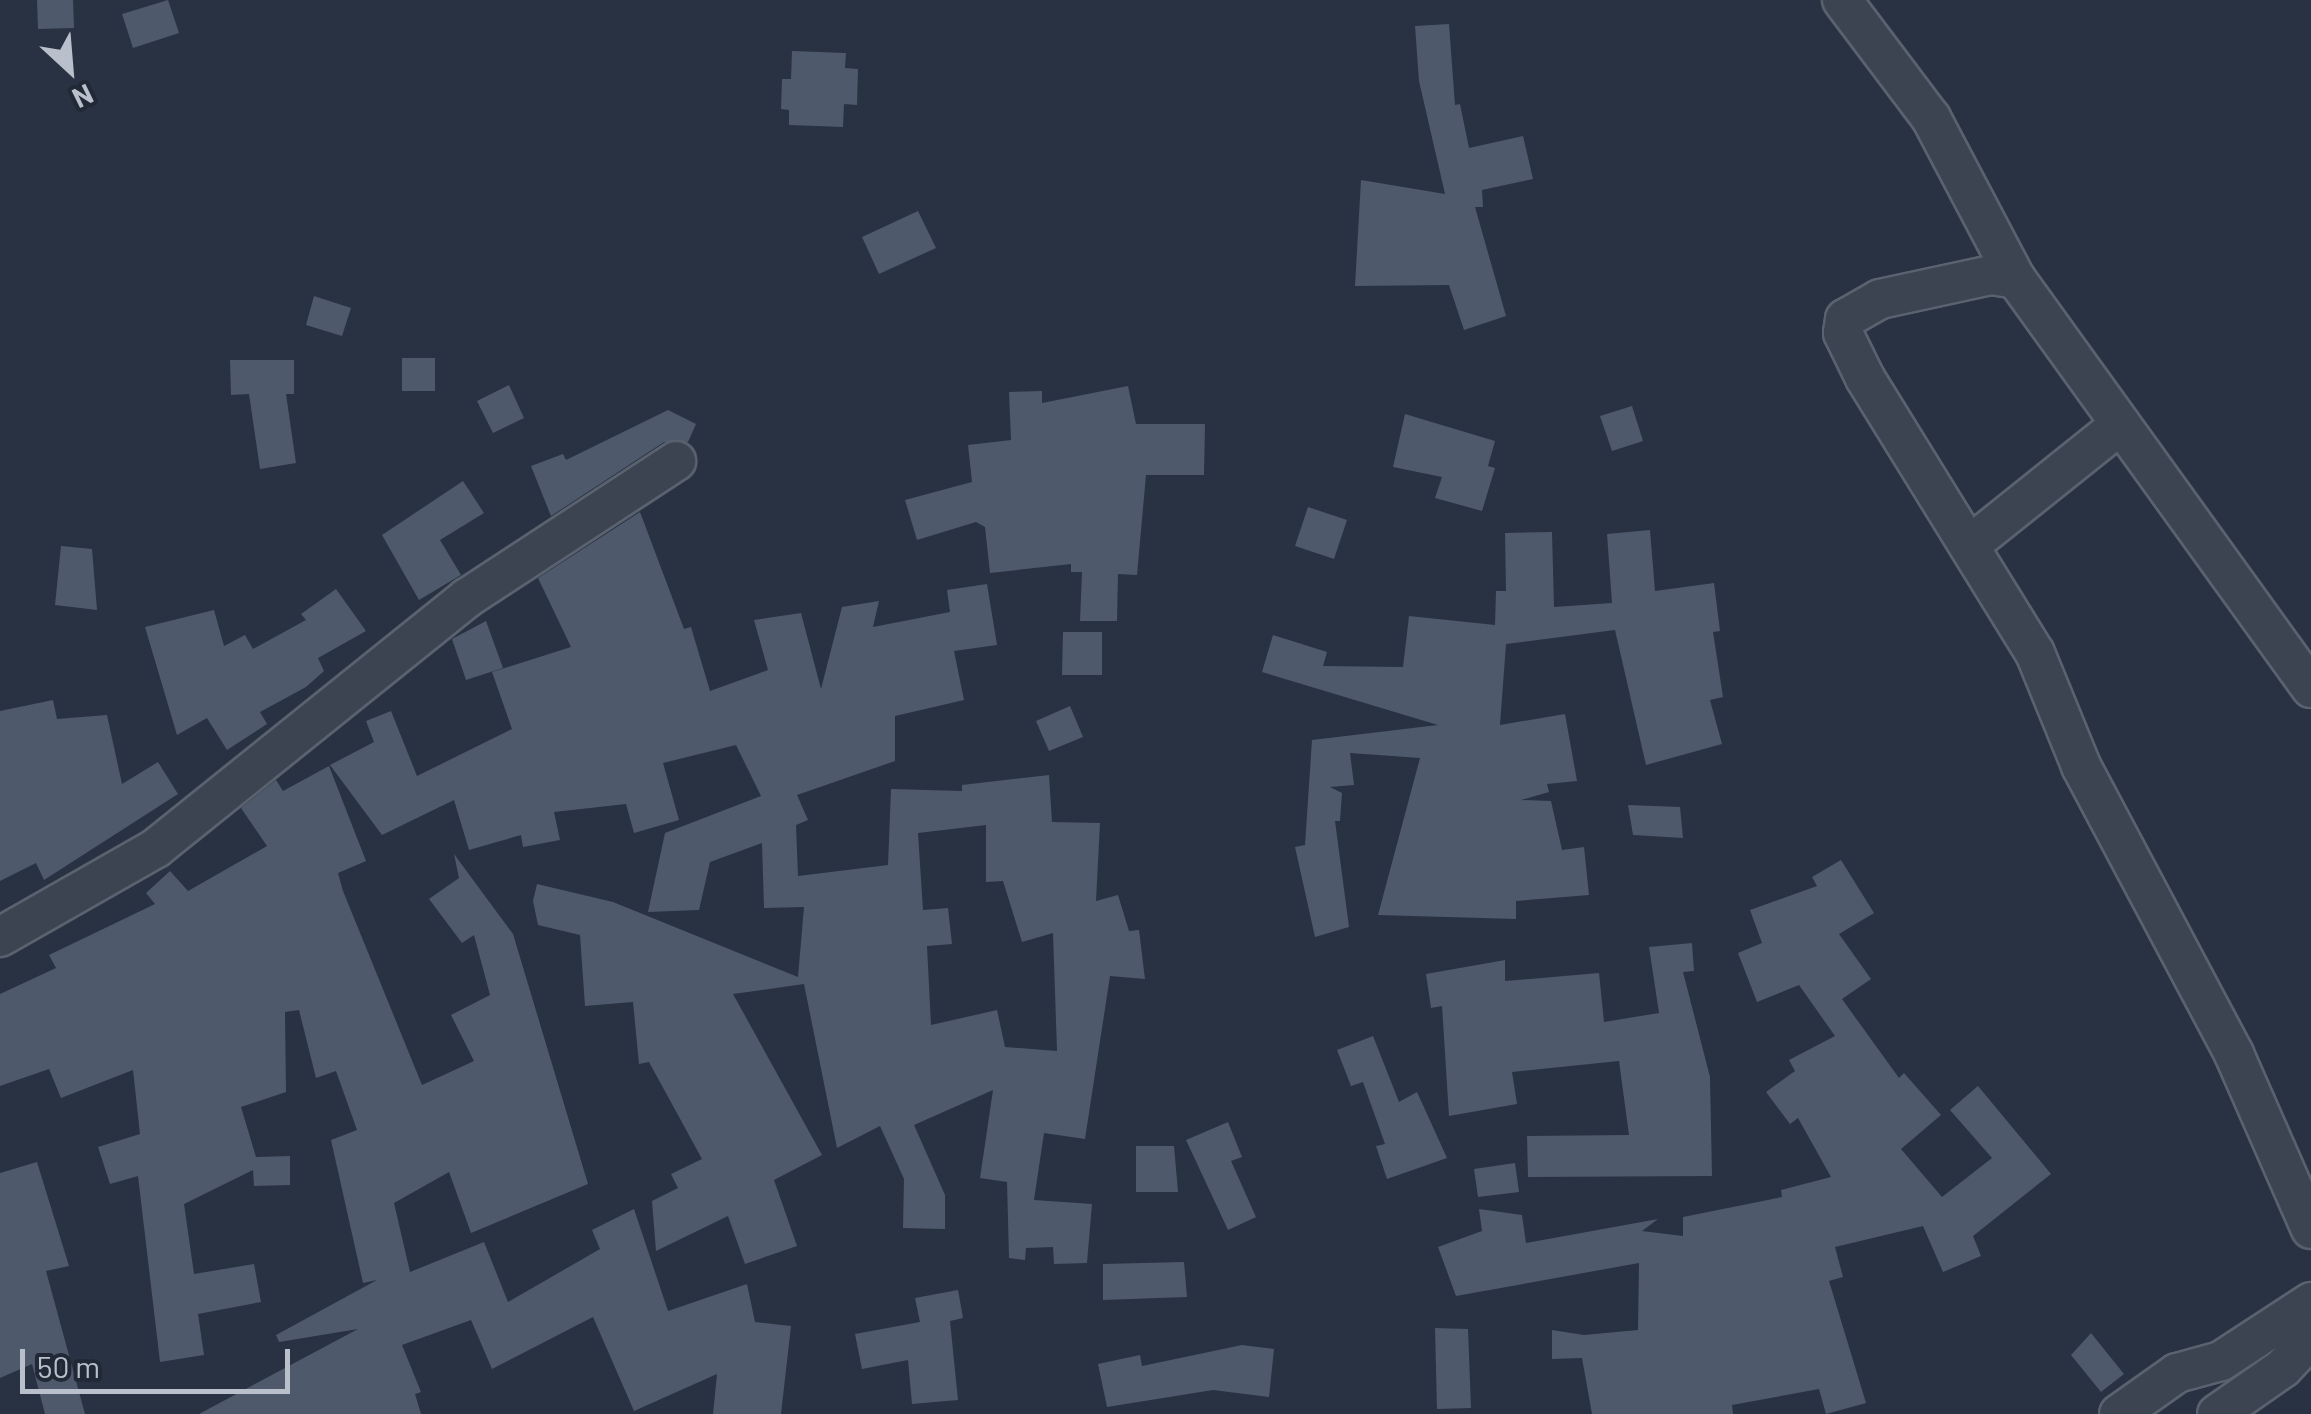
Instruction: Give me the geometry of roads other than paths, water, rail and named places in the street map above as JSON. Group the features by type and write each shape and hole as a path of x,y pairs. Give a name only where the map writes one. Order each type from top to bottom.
{"street":[{"path":"1842,0 1931,118 2016,279 2311,688"},
{"path":"2016,279 1991,275 1880,299 1845,319 1843,333 1864,378 2036,653 2081,766 2234,1054 2311,1228"},
{"path":"1970,545 2120,424"},
{"path":"0,936 156,848 468,598 676,461"},
{"path":"2119,1414 2177,1373 2220,1361 2311,1302"},
{"path":"2217,1414 2283,1368 2311,1338"}]}
